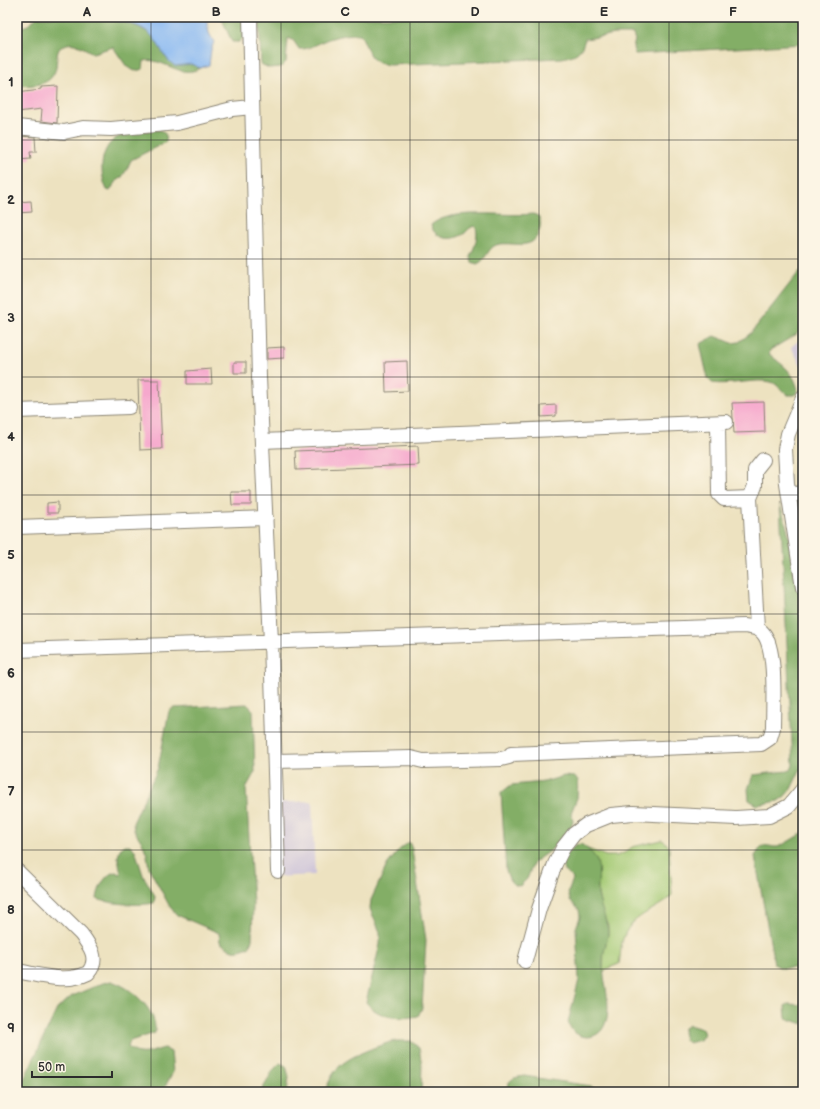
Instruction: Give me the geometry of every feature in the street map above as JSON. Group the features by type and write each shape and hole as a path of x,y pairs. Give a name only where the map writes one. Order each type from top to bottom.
{"lane":[{"path":"250,17 259,377 271,642 278,871"},
{"path":"17,127 64,132 83,128 111,128 177,123 232,109 252,107"},
{"path":"803,398 788,434 785,449 789,495 803,587"},
{"path":"17,411 129,407"},
{"path":"262,441 722,422 719,494 724,499 750,498"},
{"path":"757,628 750,498 754,486 755,470 763,460"},
{"path":"789,495 803,493"},
{"path":"17,527 266,518"},
{"path":"17,650 743,626 757,628 762,632 769,643 771,657 773,728 770,738 761,744 511,754 506,758 423,762 411,758 275,761"},
{"path":"525,961 555,864 563,848 574,834 586,825 611,816 633,813 736,818 769,816 789,806 803,789"},
{"path":"17,871 81,934 89,944 94,962 88,973 73,978 54,978 17,971"}],"shaded area":[{"path":"803,337 803,369 791,347"},
{"path":"312,801 315,875 274,877 271,803"}],"green space":[{"path":"37,17 96,18 126,23 153,36 168,59 191,64 200,68 193,71 186,71 158,62 144,61 143,69 135,71 127,67 113,47 93,53 75,44 67,44 59,49 56,68 50,79 41,84 17,86 17,72 21,69 21,52 17,42 17,29 28,25"},
{"path":"221,17 243,17 243,38 239,42 232,42"},
{"path":"259,17 803,17 803,44 635,54 633,48 635,40 633,34 616,34 585,39 582,47 577,53 562,58 389,65 376,61 372,58 360,34 353,34 328,39 312,47 303,49 299,49 293,40 288,38 286,62 281,67 269,68 261,64"},
{"path":"160,130 166,135 166,142 131,160 122,177 116,181 110,191 107,190 102,173 102,165 103,156 111,142 126,134"},
{"path":"465,214 533,214 538,216 540,225 536,238 532,242 527,244 496,245 490,249 477,264 472,262 470,257 477,237 475,226 455,238 445,238 436,234 431,225 440,219"},
{"path":"799,272 803,272 803,327 797,334 770,350 769,354 783,365 794,378 798,390 795,395 788,395 775,384 765,381 726,384 712,383 708,379 700,344 715,336 732,343 739,342 751,333"},
{"path":"780,504 789,535 798,588 803,661 803,764 791,789 784,797 778,801 757,805 749,800 748,789 753,775 791,770 793,765"},
{"path":"247,704 253,710 255,772 246,788 253,904 252,940 249,947 234,950 228,948 220,942 219,933 177,915 170,907 149,868 147,855 143,844 134,830 133,823 158,768 169,711 174,708"},
{"path":"564,776 574,777 578,780 577,798 571,813 573,821 570,829 552,849 534,862 527,879 520,886 514,884 509,879 506,870 501,793 511,785 544,782"},
{"path":"803,833 803,968 781,968 774,964 755,856 761,847 777,847"},
{"path":"662,840 669,847 672,895 637,919 631,925 622,942 619,964 606,969 603,974 604,946 608,934 608,926 602,913 598,893 596,860 588,849 606,856 617,856 626,852 632,847"},
{"path":"409,842 412,849 426,940 422,1008 418,1016 396,1018 377,1012 366,1002 380,944 380,932 370,909 371,900 387,865 399,850"},
{"path":"581,844 592,853 597,863 599,872 598,895 608,931 603,960 608,1001 607,1017 602,1030 597,1034 586,1037 575,1033 568,1022 579,980 576,928 580,917 579,910 570,900 568,893 573,879 564,870 563,866 564,857 566,854 573,847"},
{"path":"125,845 130,845 135,850 143,875 155,896 154,903 126,904 97,899 105,878 116,872 121,875 118,857 120,849"},
{"path":"111,981 127,988 135,994 148,1008 155,1024 155,1033 130,1041 128,1047 141,1053 164,1048 171,1052 173,1072 162,1092 18,1092 57,1009 72,996"},
{"path":"788,1004 803,1005 803,1024 786,1018 785,1006"},
{"path":"689,1025 702,1029 704,1034 700,1040 689,1043 685,1040 683,1032 684,1028"},
{"path":"394,1041 411,1041 419,1048 422,1065 421,1092 325,1092 328,1083 336,1070 347,1060 363,1052"},
{"path":"280,1063 286,1066 289,1077 287,1092 261,1092 273,1070"},
{"path":"524,1076 591,1086 599,1092 508,1092 509,1082 514,1078"}],"water":[{"path":"92,17 206,17 209,33 214,42 211,50 209,65 200,68 191,64 175,66 168,60 152,36 140,27 115,20"}],"building":[{"path":"58,86 57,123 41,121 42,109 17,112 17,92 41,89 41,87"},
{"path":"17,136 35,137 36,152 30,152 31,159 17,160"},
{"path":"31,201 32,212 17,213 17,202"},
{"path":"284,347 284,358 267,359 267,348"},
{"path":"407,361 408,391 386,392 385,362"},
{"path":"234,362 246,362 246,373 234,373"},
{"path":"211,369 212,384 187,384 187,371"},
{"path":"138,380 159,380 162,449 140,450"},
{"path":"764,402 765,432 734,433 732,403"},
{"path":"556,405 556,416 541,417 541,406"},
{"path":"418,446 419,465 296,470 295,451"},
{"path":"231,492 251,492 251,505 232,505"},
{"path":"58,502 58,513 47,513 47,503"}]}
